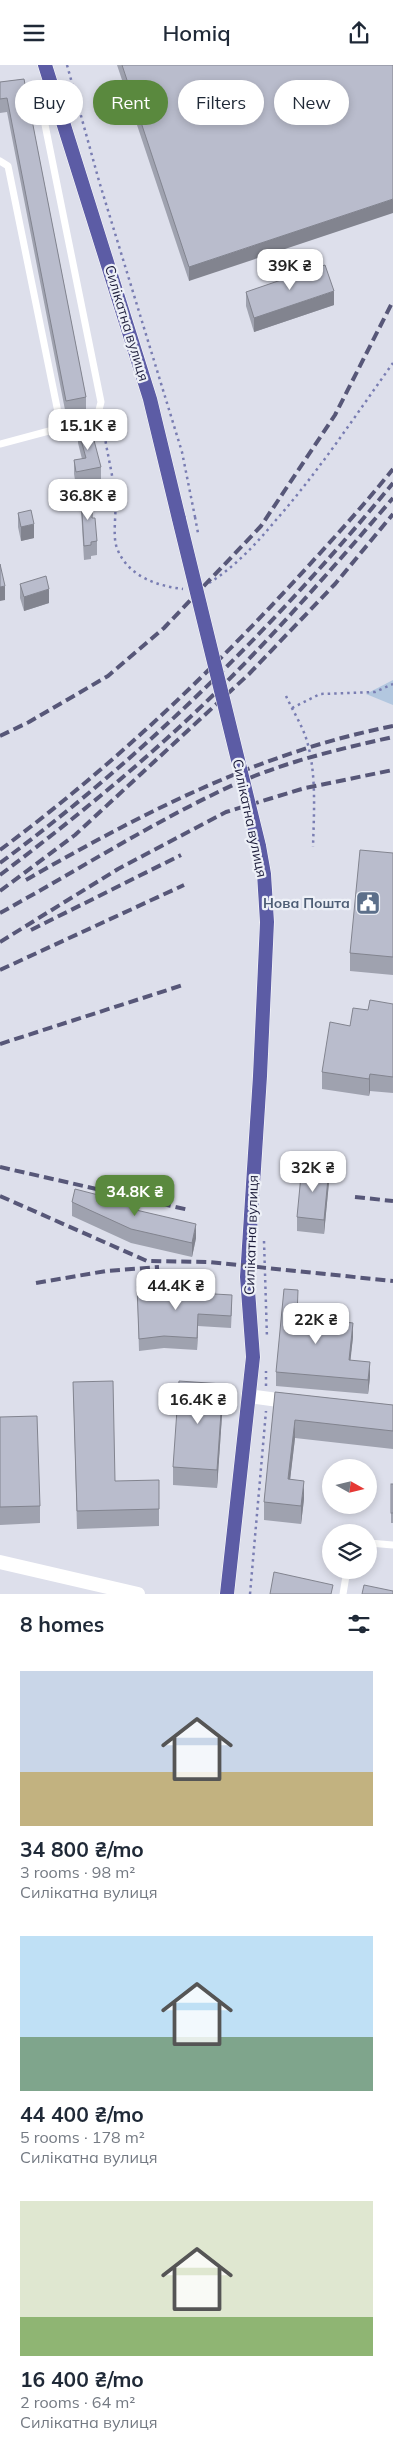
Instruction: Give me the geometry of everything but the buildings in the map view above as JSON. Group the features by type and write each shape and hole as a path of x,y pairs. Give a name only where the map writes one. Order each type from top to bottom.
{"main road":[{"name":"Силікатна вулиця","path":"47,70 150,399 259,846 266,896 267,952 247,1287 253,1345 228,1594"}],"street":[{"path":"248,1396 305,1404"},
{"path":"0,1562 138,1594"}],"lane":[{"path":"0,444 90,419 98,414 101,402 39,95 47,70"},
{"path":"0,161 8,165 61,427"},
{"path":"377,1544 393,1545"},
{"path":"343,1594 346,1579"}],"path":[{"path":"67,65 91,154"},
{"path":"206,584 227,572 249,552 304,489 393,363"},
{"path":"101,402 104,439 115,497 116,548 128,565 143,578 161,586 192,590"},
{"path":"292,708 320,694 375,692 393,684"},
{"path":"286,696 305,735 311,765 314,802 313,847"}],"shaded area":[{"path":"393,680 393,705 366,694"}],"railway":[{"path":"0,736 29,722 108,676 164,628 261,526 335,415 393,301"},
{"path":"0,850 77,790 185,693 288,588 393,469"},
{"path":"0,863 107,777 208,685 303,587 393,483"},
{"path":"0,875 127,773 188,719 265,642 393,498"},
{"path":"0,891 75,835 249,674 335,584 393,514"},
{"path":"26,880 114,831 249,768 344,737 393,726"},
{"path":"0,913 145,830 233,785 272,769 332,751 393,737"},
{"path":"0,942 118,869 226,812 305,788 393,770"},
{"path":"31,930 181,855"},
{"path":"0,970 184,885"},
{"path":"0,1044 183,985"},
{"path":"0,1167 189,1210"},
{"path":"0,1196 147,1261 209,1262 393,1281"},
{"path":"355,1197 393,1201"},
{"path":"36,1283 106,1271 159,1267"}],"place":[{"name":"Нова Пошта","path":"368,903"}]}
